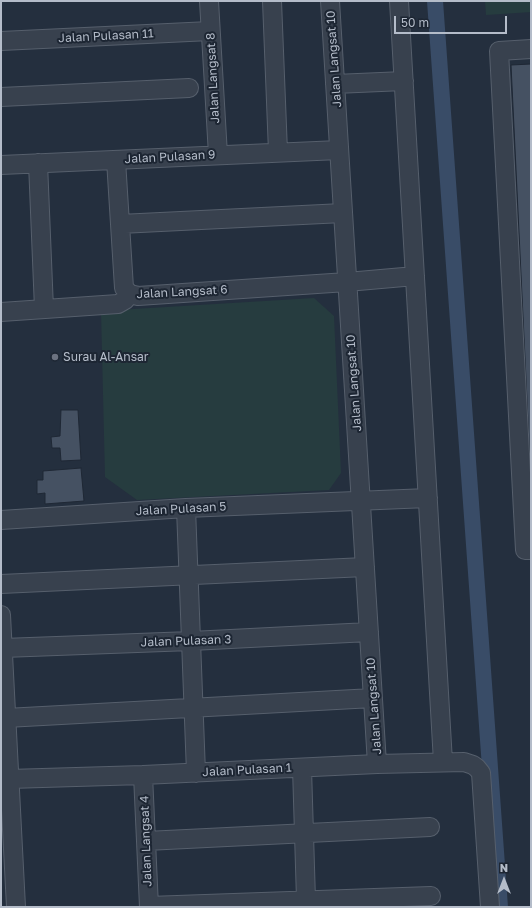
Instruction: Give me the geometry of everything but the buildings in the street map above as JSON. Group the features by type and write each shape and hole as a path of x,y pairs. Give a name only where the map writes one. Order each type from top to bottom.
{"street":[{"name":"Jalan Langsat 8","path":"209,1 218,155"},
{"path":"272,1 278,152"},
{"name":"Jalan Langsat 10","path":"330,1 377,764"},
{"path":"399,1 443,762"},
{"name":"Jalan Pulasan 11","path":"1,41 210,31"},
{"path":"531,49 499,51 525,550 531,550"},
{"path":"335,84 404,81"},
{"path":"1,97 189,88"},
{"name":"Jalan Pulasan 9","path":"1,165 339,150"},
{"name":"Jalan Langsat 6","path":"116,160 124,288 130,294 138,296 415,276"},
{"path":"38,163 44,309"},
{"path":"120,224 343,213"},
{"path":"1,312 118,304 125,300 130,294"},
{"name":"Jalan Pulasan 5","path":"1,520 186,508 428,498"},
{"path":"186,508 196,773"},
{"path":"1,584 365,567"},
{"path":"1,615 6,718 6,770 16,907"},
{"name":"Jalan Pulasan 3","path":"3,648 191,641 369,632"},
{"path":"6,718 373,698"},
{"name":"Jalan Pulasan 1","path":"6,770 143,775 377,764 464,762 473,764 481,772 490,907"},
{"path":"302,768 306,900"},
{"name":"Jalan Langsat 4","path":"143,775 149,907"},
{"path":"146,840 430,826"},
{"path":"149,907 431,896"}],"green space":[{"path":"485,1 531,1 531,12 486,15"},
{"path":"314,298 334,316 341,473 329,490 137,500 105,477 101,311"}],"waterway":[{"path":"435,1 500,907"}],"place":[{"name":"Surau Al-Ansar","path":"55,357"}]}
